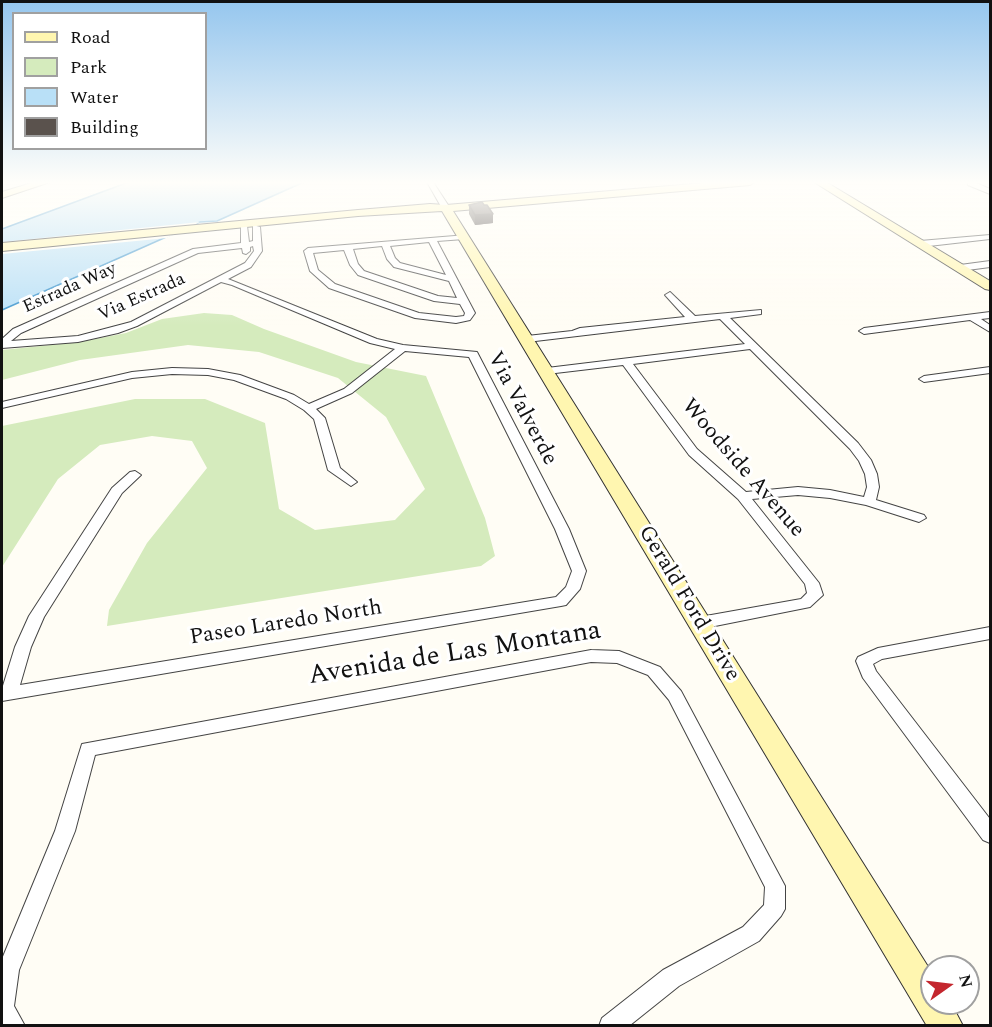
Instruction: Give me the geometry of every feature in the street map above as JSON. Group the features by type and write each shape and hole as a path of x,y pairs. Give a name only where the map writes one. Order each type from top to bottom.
{"main road":[{"path":"2,247 186,230 215,230"},
{"name":"Gerald Ford Drive","path":"460,230 946,1026"},
{"path":"898,230 990,286"}],"street":[{"path":"244,230 247,255 251,261 258,251 256,230"},
{"path":"432,239 470,313 467,318 456,320 418,316 332,286 314,271 308,251 432,239 464,237"},
{"path":"920,243 990,237"},
{"name":"Estrada Way","path":"2,344 17,331 196,251 258,243"},
{"path":"385,244 391,259 397,265 452,279"},
{"path":"348,248 354,265 361,273 437,299 463,301"},
{"name":"Via Estrada","path":"2,344 78,339 114,332 222,280 251,261"},
{"path":"960,268 990,264"},
{"name":"Via Valverde","path":"222,280 254,290 374,341 403,348 473,354 561,529 579,572 573,589"},
{"path":"670,295 693,319"},
{"path":"526,336 758,312"},
{"path":"864,331 990,315"},
{"path":"722,316 854,446 865,460 871,474 873,487 869,502"},
{"path":"973,318 990,329"},
{"path":"547,371 753,346"},
{"path":"308,408 348,391 403,348"},
{"name":"Woodside Avenue","path":"626,362 693,452 743,496 812,583 815,595 806,603 700,623"},
{"path":"924,379 990,370"},
{"path":"2,405 132,375 172,371 208,372 236,377 290,397 319,418 334,470 351,482"},
{"path":"5,695 37,616 117,491 135,475"},
{"path":"743,496 798,491 869,502 919,519"},
{"name":"Paseo Laredo North","path":"5,695 561,601 573,589"},
{"path":"990,633 878,654 864,661 869,674 990,834"},
{"name":"Avenida de Las Montana","path":"14,1026 2,1009 8,970 64,831 88,749 591,656 619,657 654,671 675,696 775,886 774,909 751,934 671,978 610,1026"}],"green space":[{"path":"204,313 232,315 356,362 426,376 485,518 495,556 481,566 107,626 109,610 147,543 207,468 192,441 152,436 100,445 58,479 2,567 2,426 135,399 205,399 265,423 279,509 315,530 395,520 425,489 386,417 338,378 259,352 188,345 80,360 2,380 2,350 80,342 126,333 162,319"}],"water":[{"path":"2,230 182,230 2,310"}],"pier":[{"path":"122,230 184,230 167,238 2,254 2,242"}]}
